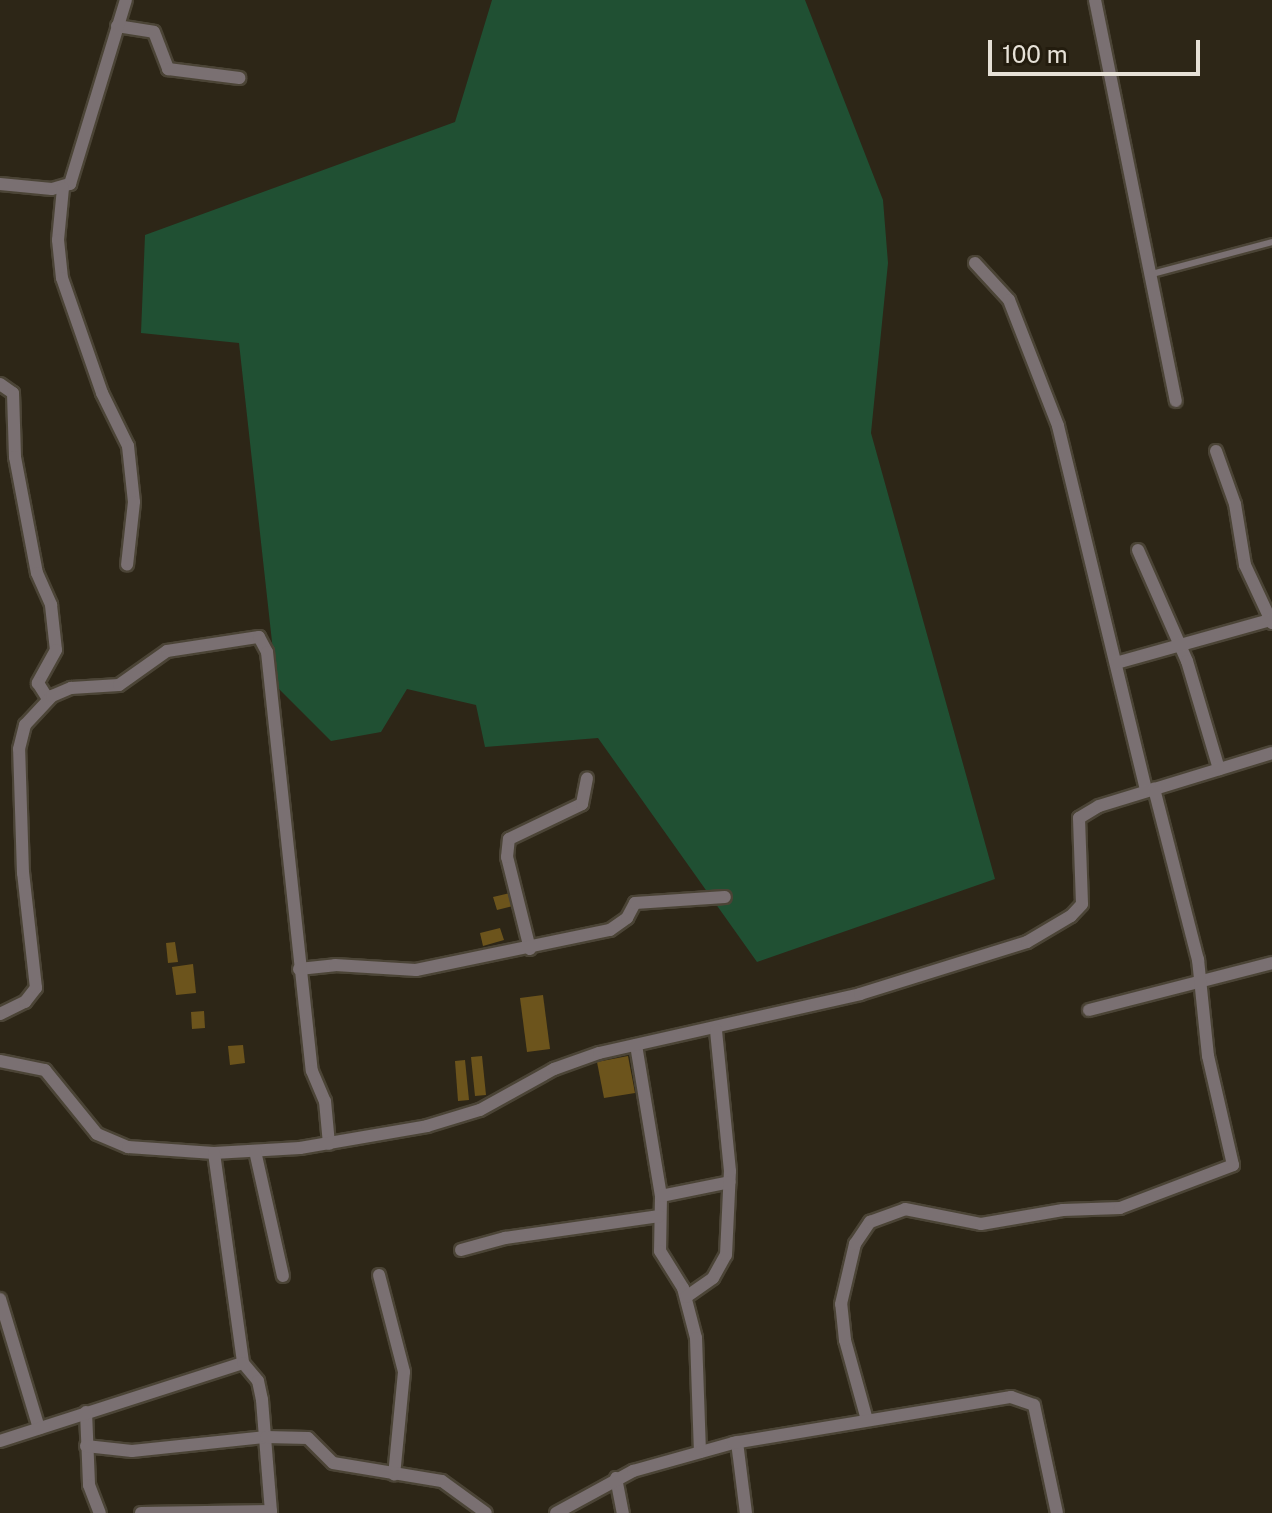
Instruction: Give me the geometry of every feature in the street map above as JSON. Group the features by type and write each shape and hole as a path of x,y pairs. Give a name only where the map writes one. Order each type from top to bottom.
{"street":[{"path":"126,0 74,173 63,188 58,240 62,278 102,393 128,446 134,502 127,565"},
{"path":"1095,0 1148,275 1176,401"},
{"path":"117,26 154,32 168,69 239,78"},
{"path":"0,184 63,188"},
{"path":"867,1420 845,1340 841,1304 855,1244 870,1222 905,1209 981,1224 1063,1210 1120,1208 1233,1165 1208,1056 1202,982 1178,868 1150,790 1058,426 1009,300 975,263"},
{"path":"0,384 13,393 15,457 37,573 51,605 56,650 38,683 48,699"},
{"path":"1116,663 1271,622 1268,603 1245,565 1235,504 1216,451"},
{"path":"1138,550 1181,645 1219,769"},
{"path":"0,1014 25,1002 36,988 24,892 19,749 25,725 48,699 71,688 119,685 167,651 255,636 263,641 312,1071 325,1101 329,1144"},
{"path":"0,1061 45,1070 82,1120 112,1142 214,1153 329,1144 480,1110 554,1069 636,1045 716,1030 962,966 1046,932 1071,916 1085,892 1077,838 1079,818 1099,806 1272,753"},
{"path":"530,949 507,857 509,839 582,804 587,778"},
{"path":"299,969 335,965 416,970 530,949 610,930 627,918 635,903 725,897"},
{"path":"1089,1010 1272,963"},
{"path":"686,1297 713,1278 724,1262 730,1182 716,1030"},
{"path":"636,1045 661,1196 660,1251 686,1297 698,1354 700,1452"},
{"path":"255,1151 283,1276"},
{"path":"141,1513 271,1512 266,1437 258,1381 243,1363 214,1153"},
{"path":"661,1196 730,1182"},
{"path":"461,1250 505,1238 659,1216"},
{"path":"379,1275 404,1372 394,1475"},
{"path":"0,1299 39,1428"},
{"path":"0,1441 243,1363"},
{"path":"556,1513 616,1478 737,1442 988,1399 1030,1399 1038,1415 1057,1513"},
{"path":"86,1412 91,1499 100,1513"},
{"path":"86,1446 132,1451 266,1437 308,1438 333,1463 394,1475 429,1477 455,1486 486,1513"},
{"path":"737,1442 746,1513"},
{"path":"616,1478 623,1513"}],"lane":[{"path":"1148,275 1272,242"}],"green space":[{"path":"492,0 805,0 883,200 888,263 871,433 995,879 757,962 598,738 485,747 476,705 407,689 381,732 331,741 277,687 239,343 141,333 145,235 455,122"}],"building":[{"path":"514,892 517,905 497,910 493,897"},
{"path":"500,928 504,940 483,946 480,933"},
{"path":"175,942 178,962 168,963 166,943"},
{"path":"193,964 196,993 176,995 172,967"},
{"path":"543,995 550,1049 527,1052 520,998"},
{"path":"204,1011 205,1028 192,1029 191,1012"},
{"path":"243,1045 245,1063 230,1065 228,1046"},
{"path":"482,1056 486,1095 475,1096 471,1057"},
{"path":"628,1056 635,1093 604,1098 597,1062"},
{"path":"465,1060 469,1100 458,1101 455,1061"}]}
